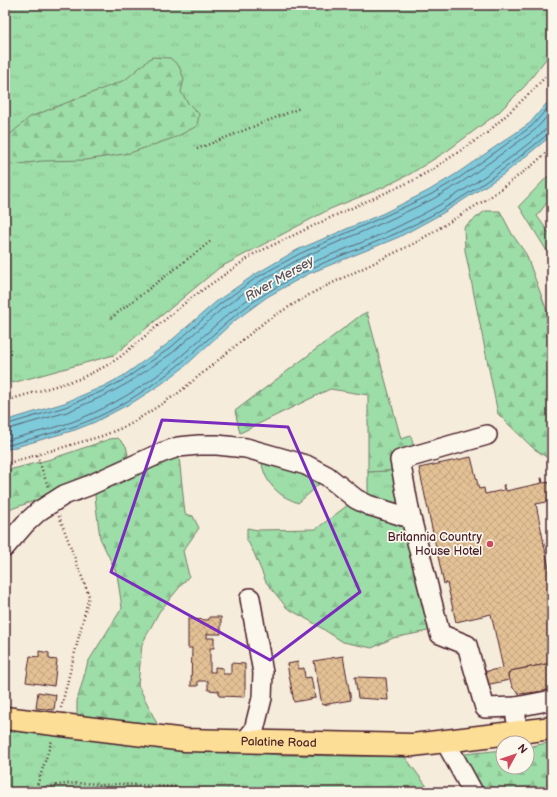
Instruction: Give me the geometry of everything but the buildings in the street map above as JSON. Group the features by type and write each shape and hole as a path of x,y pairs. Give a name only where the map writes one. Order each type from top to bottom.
{"main road":[{"name":"Palatine Road","path":"5,718 185,740 413,745 552,728"}],"street":[{"path":"487,435 400,460 410,514 440,634 467,645 485,708 516,706 552,700"},
{"path":"5,546 39,511 51,494 64,495 88,486 161,453 178,447 200,445 246,448 306,465 327,476 356,499 368,505 403,516 410,514"},
{"path":"245,741 254,730 262,698 263,673 250,598"},
{"path":"516,706 516,732"},
{"path":"445,741 474,792"}],"path":[{"path":"5,401 79,379 106,366 120,357 192,298 254,254 414,180 433,169 487,133 525,98 552,70"},
{"path":"197,149 300,108"},
{"path":"5,464 102,436 129,424 177,394 267,320 314,292 415,243 490,197 534,164 552,147"},
{"path":"111,318 211,241"},
{"path":"35,791 56,724 89,596 37,455"},
{"path":"35,791 65,783 82,783 177,787 186,788 195,792"},
{"path":"84,792 90,788 101,785"},
{"path":"224,792 231,788"}],"highlighted area":[{"path":"162,420 288,427 360,592 270,660 111,572"}],"green space":[{"path":"5,5 552,5 552,51 525,86 498,113 447,151 410,174 384,187 330,209 219,268 114,355 5,385"},
{"path":"152,57 170,58 179,66 184,79 181,92 188,103 199,114 197,126 176,137 130,153 86,160 42,161 12,165 5,153 6,138 30,117 125,80"},
{"path":"552,172 552,196 537,216 552,237 552,263 550,256 519,206"},
{"path":"485,211 500,211 512,234 526,254 552,328 552,461 533,448 498,414 465,250 464,227"},
{"path":"367,312 401,439 411,436 416,455 402,470 368,472 368,395 330,389 240,433 235,411"},
{"path":"118,438 126,446 128,455 108,469 60,492 11,509 5,513 5,471 51,459 110,439"},
{"path":"178,447 185,514 193,516 199,528 183,551 189,576 159,612 142,644 138,685 164,738 77,727 77,701 88,662 122,608 117,574 100,538 94,483"},
{"path":"261,452 327,476 298,503 282,495 270,483 263,468"},
{"path":"402,470 410,514 368,505 368,472"},
{"path":"356,499 403,516 438,629 393,638 372,648 343,642 287,608 266,582 247,540 247,528 258,530 316,529"},
{"path":"5,722 223,751 286,755 405,757 431,792 5,792"},
{"path":"552,742 552,792 462,792 451,773 455,755 495,751 495,775 535,775 535,745"}],"water":[{"name":"River Mersey","path":"552,97 552,135 504,174 443,213 399,237 308,274 267,297 233,322 183,368 135,401 95,422 75,430 5,450 5,421 64,403 123,376 166,345 217,301 254,275 297,250 384,213 428,191 456,174 530,123"}],"place":[{"name":"Britannia Country House Hotel","path":"490,544"}]}
